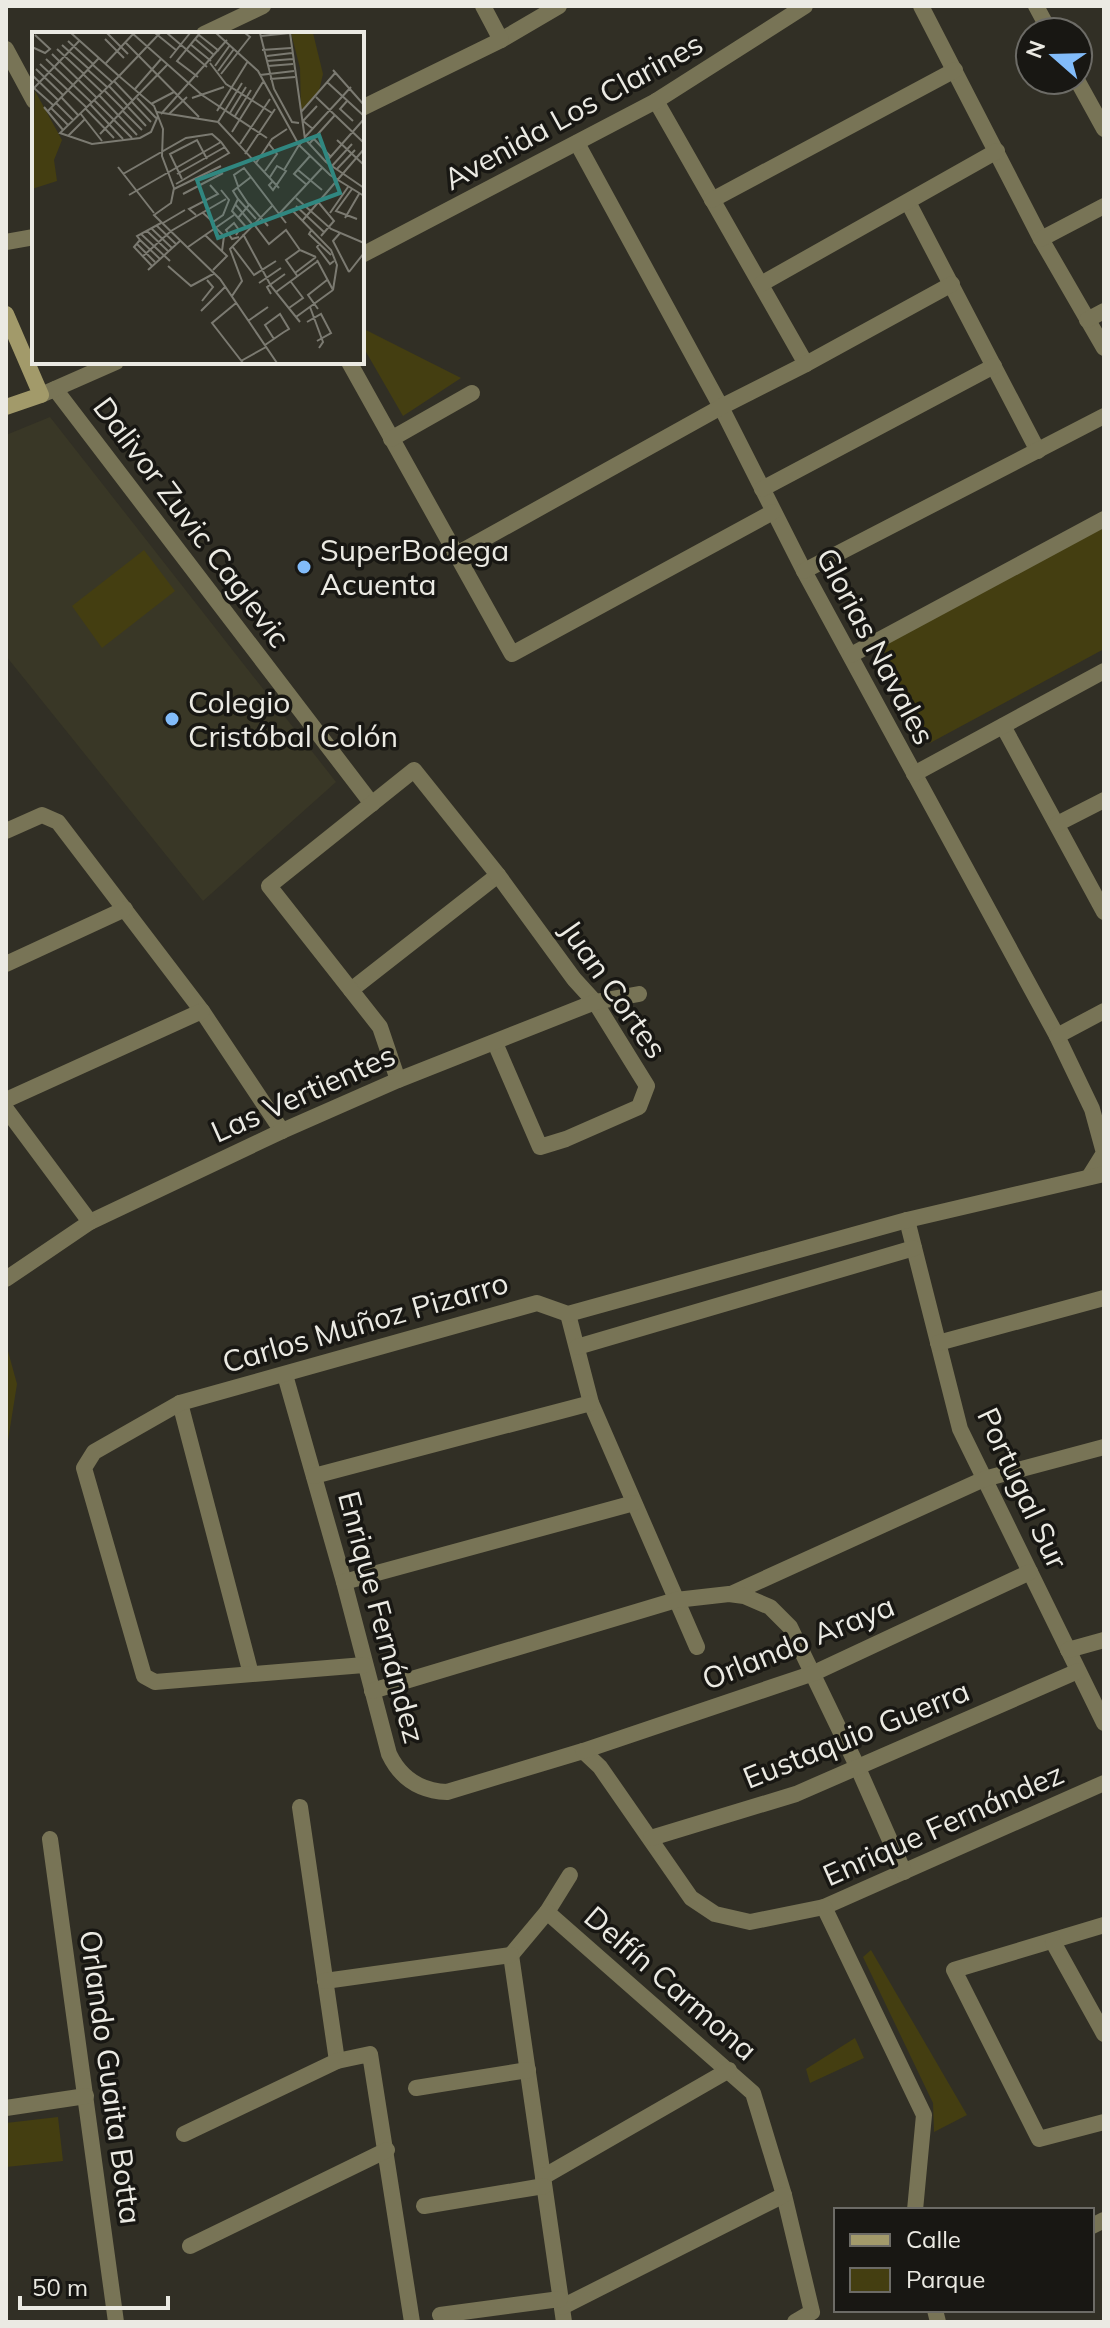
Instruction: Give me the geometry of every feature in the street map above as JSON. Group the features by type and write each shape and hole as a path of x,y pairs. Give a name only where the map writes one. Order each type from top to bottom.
{"main road":[{"name":"Dalivor Zuvic Caglevic","path":"6,314 32,362"},
{"name":"Dalivor Zuvic Caglevic","path":"33,364 48,392"},
{"path":"6,407 48,392"}],"street":[{"path":"208,32 263,6"},
{"path":"483,6 501,40"},
{"path":"364,107 501,40 559,6"},
{"name":"Avenida Los Clarines","path":"364,254 656,101 805,6"},
{"path":"921,6 1041,239 1104,348"},
{"path":"6,49 32,97"},
{"path":"712,200 955,70"},
{"path":"1086,96 1104,129"},
{"path":"656,101 806,364"},
{"name":"Glorias Navales","path":"577,143 721,407 804,571 1057,1036 1092,1109 1104,1153 1096,1176"},
{"path":"761,284 997,151"},
{"path":"908,202 1038,451"},
{"path":"1041,239 1104,206"},
{"path":"6,242 32,237"},
{"path":"455,555 721,407 952,284"},
{"path":"1087,320 1104,311"},
{"path":"48,392 111,364"},
{"path":"350,364 512,654 773,512"},
{"path":"762,489 994,366"},
{"name":"Dalivor Zuvic Caglevic","path":"48,392 372,804"},
{"path":"391,439 472,393"},
{"path":"804,571 1104,416"},
{"path":"851,655 1104,519"},
{"path":"914,774 1104,671"},
{"path":"1003,726 1104,910"},
{"name":"Juan Cortes","path":"372,804 414,770 498,875 574,979 595,1002 647,1086 639,1107 543,1148 537,1144 495,1043"},
{"path":"1057,824 1104,800"},
{"path":"372,804 269,886 380,1027 398,1080"},
{"path":"6,831 42,815 58,822 202,1011 282,1131"},
{"path":"351,990 498,875"},
{"path":"6,964 125,909"},
{"name":"Las Vertientes","path":"6,1279 90,1222 282,1131 398,1080 595,1002 639,994"},
{"path":"6,1100 202,1011"},
{"path":"1057,1036 1104,1011"},
{"path":"6,1109 90,1222"},
{"name":"Carlos Muñoz Pizarro","path":"364,1665 155,1682 144,1676 84,1468 94,1452 180,1403 406,1338 537,1303 568,1314 907,1220 1096,1176"},
{"name":"Portugal Sur","path":"907,1220 960,1429 1104,1723"},
{"path":"577,1347 914,1248"},
{"path":"938,1343 1104,1298"},
{"path":"568,1314 591,1403 697,1647"},
{"name":"Enrique Fernández","path":"285,1375 393,1763 406,1778 425,1789 447,1792 583,1751 600,1767 651,1838 681,1887 702,1907 715,1914 750,1922 824,1907 1104,1783"},
{"path":"180,1403 251,1674"},
{"path":"314,1476 591,1403"},
{"path":"372,1691 676,1600 729,1594 984,1479 1104,1447"},
{"path":"344,1582 634,1503"},
{"name":"Orlando Araya","path":"583,1751 814,1673 1030,1572"},
{"path":"729,1594 758,1600 782,1616 790,1627 904,1872"},
{"path":"1068,1650 1104,1640"},
{"name":"Eustaquio Guerra","path":"651,1838 796,1794 1078,1671"},
{"path":"300,1807 337,2061"},
{"name":"Orlando Guaita Botta","path":"50,1839 116,2322"},
{"name":"Delfín Carmona","path":"511,1955 547,1912 570,1875"},
{"path":"824,1907 924,2115 915,2208"},
{"name":"Delfín Carmona","path":"547,1912 753,2093 784,2195 812,2312 795,2322"},
{"path":"1104,1925 954,1970 1039,2139 1104,2122"},
{"path":"1053,1942 1104,2034"},
{"path":"325,1981 511,1955 562,2309"},
{"path":"184,2134 337,2061 370,2054 412,2322"},
{"path":"416,2088 528,2070"},
{"path":"424,2206 544,2182 729,2070"},
{"path":"6,2108 86,2096"},
{"path":"190,2246 387,2150"},
{"path":"440,2315 562,2309 784,2195"}],"shaded area":[{"name":"Colegio Cristóbal Colón","path":"50,417 336,782 203,901 6,656 6,435"}],"green space":[{"path":"364,329 461,378 403,416 364,348"},
{"path":"1104,525 1104,649 930,743 879,647"},
{"path":"144,550 175,591 102,648 72,606"},
{"path":"6,1344 17,1384 6,1453"},
{"path":"871,1950 967,2115 934,2132 933,2103 863,1957"},
{"path":"855,2038 864,2058 810,2083 806,2069"},
{"path":"58,2117 63,2161 6,2167 6,2123"}],"place":[{"name":"SuperBodega Acuenta","path":"304,567"},
{"name":"Colegio Cristóbal Colón","path":"172,719"}]}
